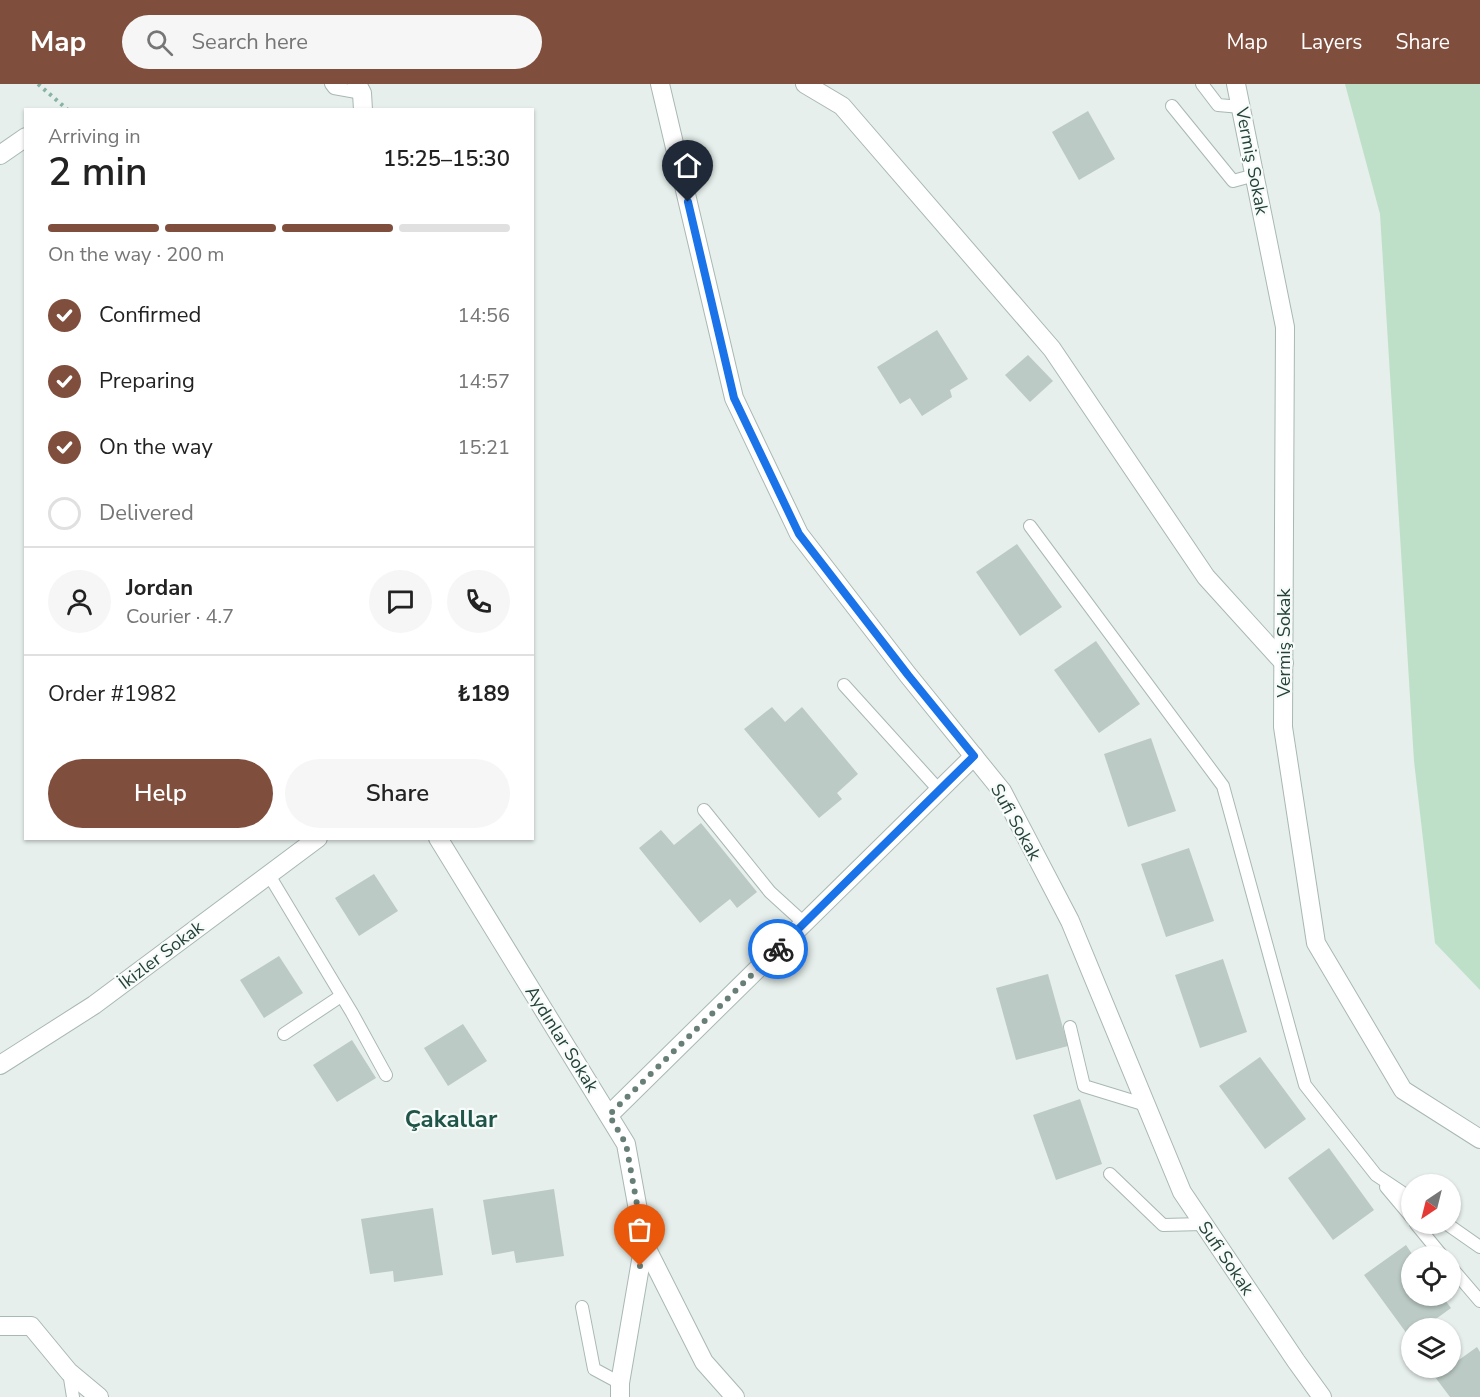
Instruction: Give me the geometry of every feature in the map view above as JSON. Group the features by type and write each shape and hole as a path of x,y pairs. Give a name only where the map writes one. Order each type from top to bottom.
{"street":[{"name":"Sufi Sokak","path":"660,84 734,398 799,534 908,675 1002,791 1070,921 1182,1192 1322,1397"},
{"path":"805,84 842,106 1052,349 1206,577 1284,663"},
{"name":"Vermiş Sokak","path":"1236,84 1285,327 1283,727 1316,943 1403,1090 1480,1139"},
{"path":"0,156 24,138"},
{"path":"609,1115 974,756"},
{"name":"İkizler Sokak","path":"0,1065 94,1005 315,840"},
{"name":"Aydınlar Sokak","path":"439,840 626,1144 644,1243 620,1390"},
{"path":"644,1243 704,1362 735,1397"},
{"path":"0,1326 31,1326 69,1372 99,1397"}],"lane":[{"path":"331,84 334,88 361,95"},
{"path":"1202,84 1218,105 1241,107"},
{"path":"1172,106 1233,181 1255,175"},
{"path":"1030,526 1223,786 1305,1085 1401,1205"},
{"path":"844,686 939,790"},
{"path":"704,810 770,892 804,923"},
{"path":"269,875 386,1075"},
{"path":"284,1034 341,996"},
{"path":"1070,1027 1084,1086 1146,1105"},
{"path":"1110,1174 1163,1225 1203,1224"},
{"path":"1376,1175 1401,1192"},
{"path":"1424,1234 1434,1246"},
{"path":"1461,1234 1480,1247"},
{"path":"1461,1279 1480,1301"},
{"path":"582,1308 594,1369 620,1390"},
{"path":"69,1372 73,1397"}],"path":[{"path":"38,84 66,108"}],"green space":[{"path":"1345,84 1480,84 1480,990 1435,943 1414,761 1380,214"}],"building":[{"path":"1088,111 1115,159 1079,180 1052,132"},
{"path":"937,330 968,379 950,390 952,397 922,416 910,398 900,404 877,367"},
{"path":"1028,355 1053,381 1030,402 1005,375"},
{"path":"1017,544 1062,607 1020,636 976,572"},
{"path":"1096,641 1140,704 1099,733 1054,670"},
{"path":"772,707 785,722 802,707 858,774 837,793 842,799 819,818 744,729"},
{"path":"1151,738 1176,811 1128,827 1104,754"},
{"path":"701,823 757,892 737,908 730,899 700,923 639,848 661,830 674,845"},
{"path":"1189,848 1214,921 1166,937 1141,864"},
{"path":"374,874 398,911 359,936 335,898"},
{"path":"279,956 303,993 264,1018 240,980"},
{"path":"1223,959 1247,1032 1200,1048 1175,975"},
{"path":"1048,974 1068,1046 1016,1060 996,988"},
{"path":"463,1024 487,1061 448,1086 424,1048"},
{"path":"352,1040 376,1078 337,1102 313,1065"},
{"path":"1260,1057 1306,1119 1265,1149 1219,1086"},
{"path":"1080,1099 1102,1164 1056,1180 1033,1115"},
{"path":"1329,1148 1374,1210 1333,1240 1288,1178"},
{"path":"554,1189 564,1256 516,1263 514,1251 492,1255 483,1200"},
{"path":"433,1208 443,1275 394,1282 393,1271 370,1274 361,1219"},
{"path":"1401,1249 1401,1306 1450,1306 1451,1308 1437,1318 1401,1318 1401,1326 1364,1275"},
{"path":"1477,1347 1480,1352 1480,1397 1450,1397 1436,1378 1461,1378 1461,1358"}],"way so far":[{"path":"640,1266 644,1243 626,1144 609,1115 778,949"}],"district":[{"name":"Çakallar","path":"451,1119"}],"route":[{"path":"688,202 734,398 799,534 974,756 778,949"}]}
